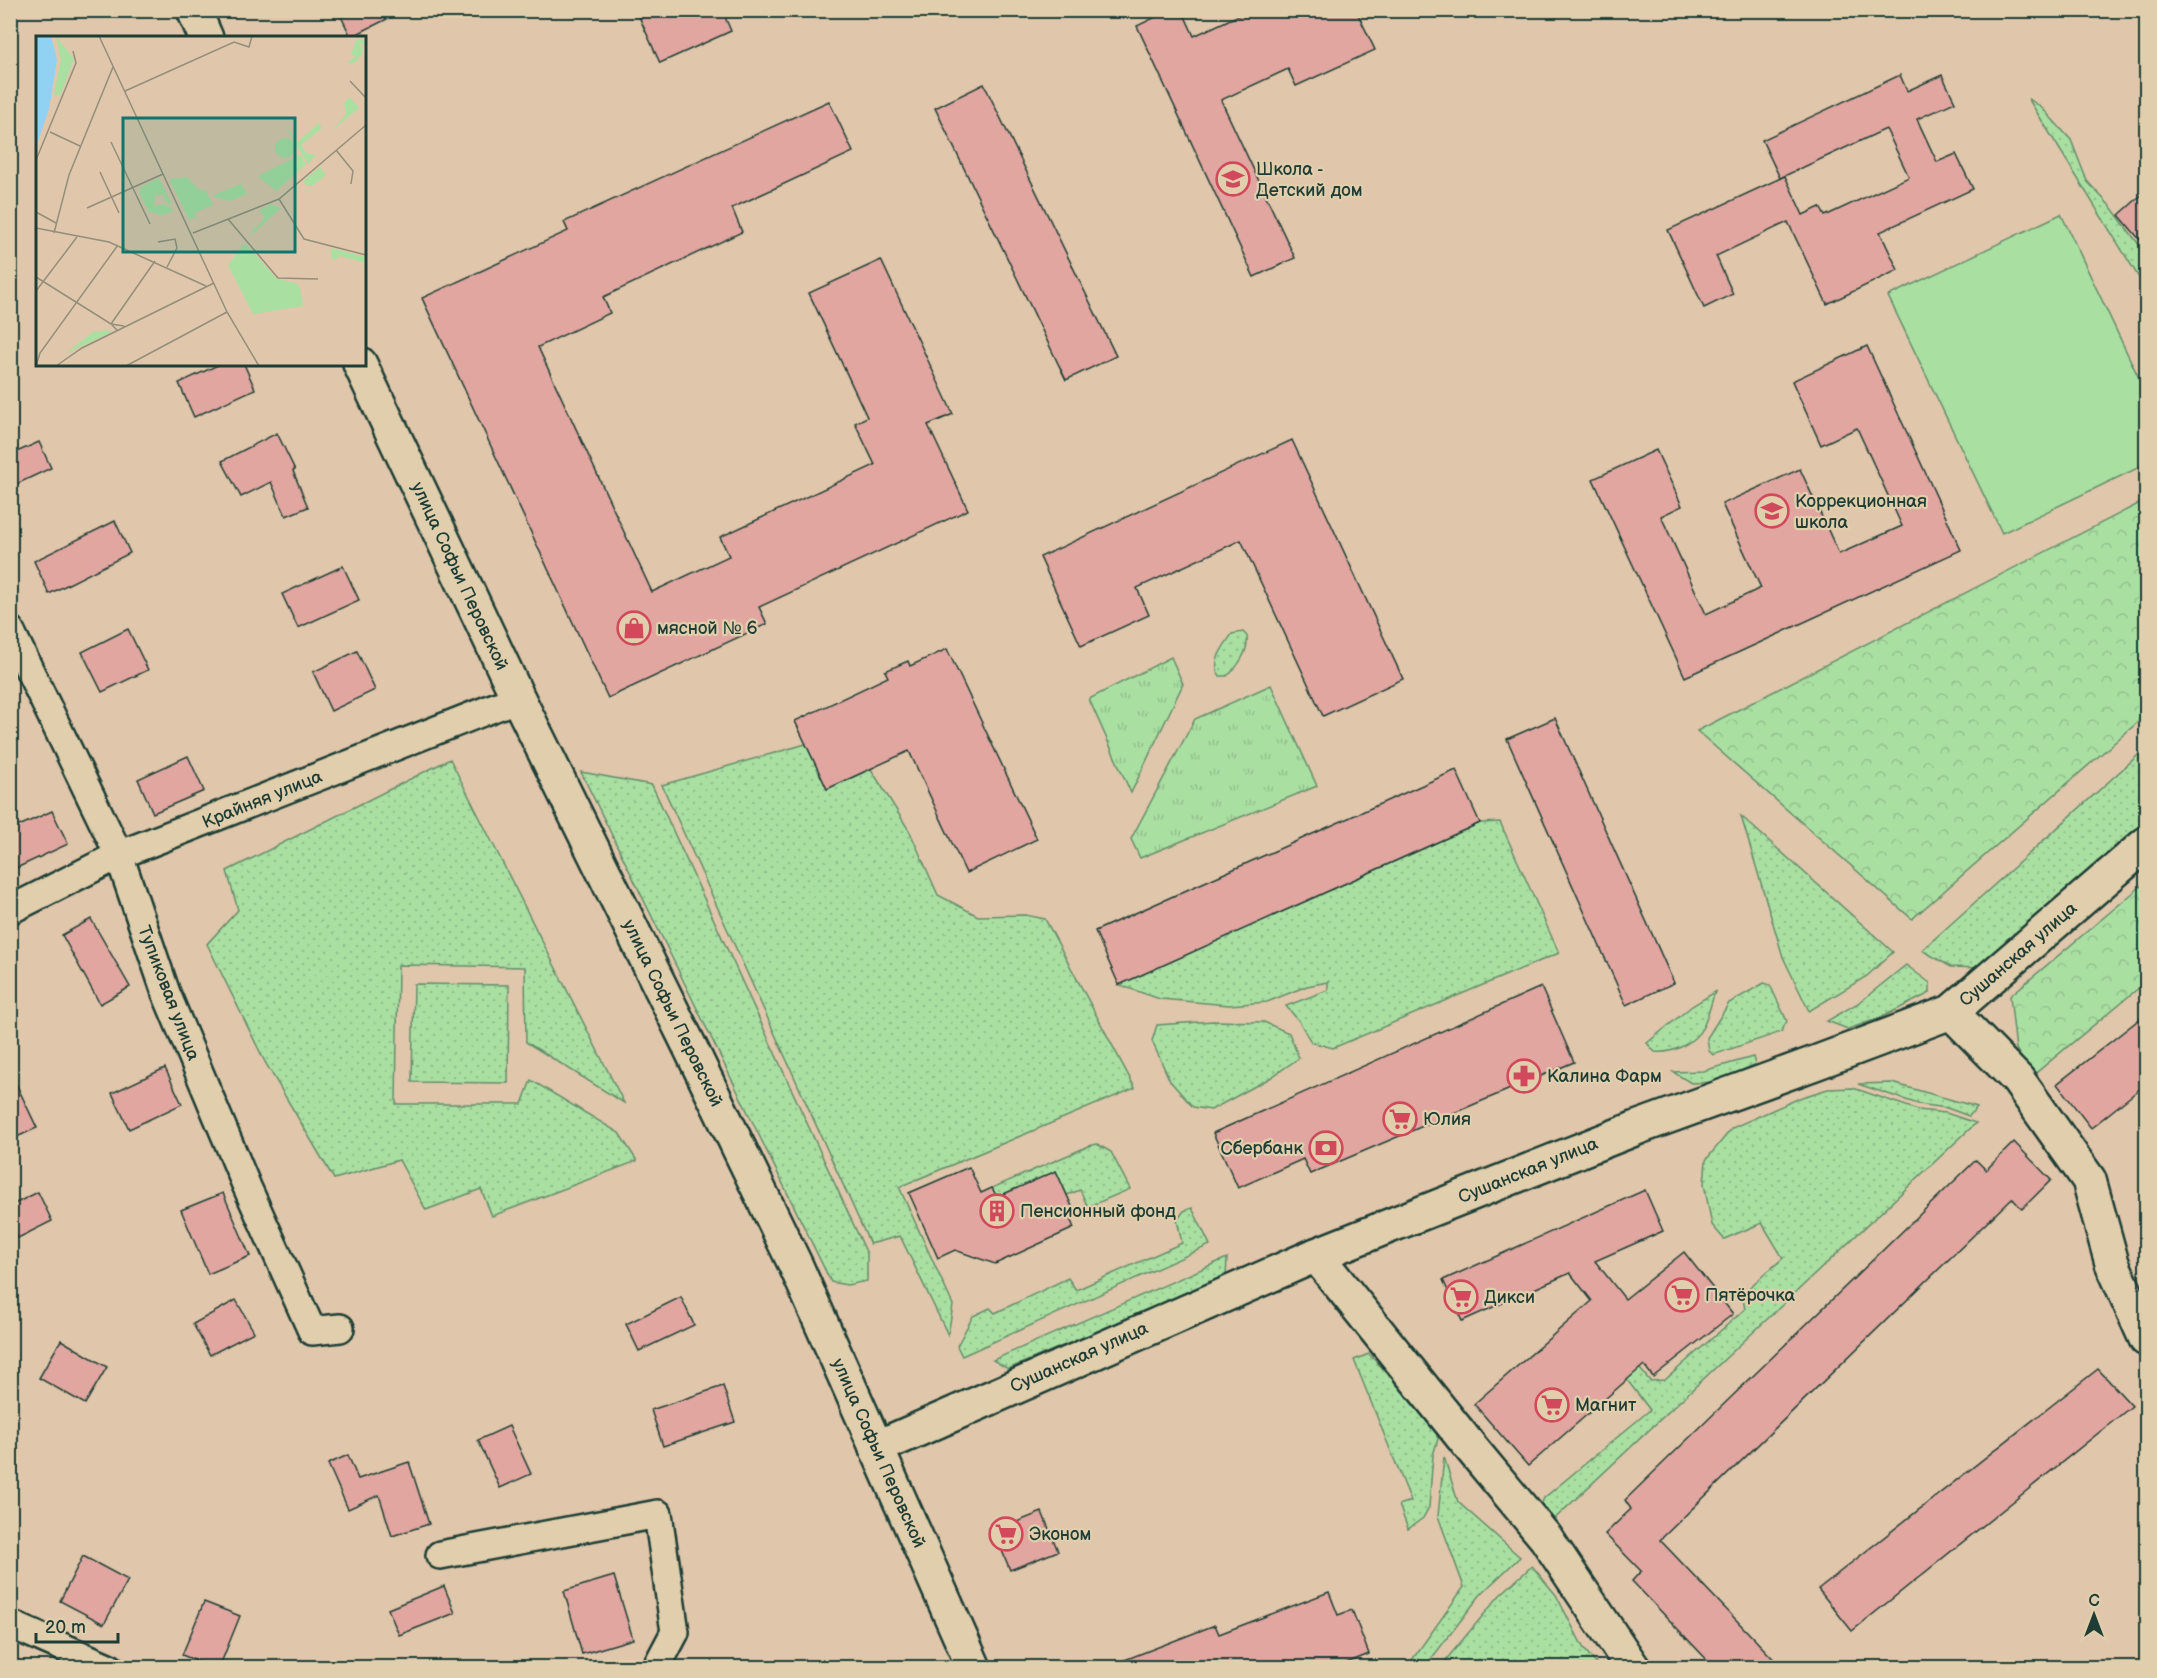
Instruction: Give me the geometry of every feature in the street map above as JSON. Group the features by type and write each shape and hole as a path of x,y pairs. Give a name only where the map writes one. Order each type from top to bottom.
{"main road":[{"path":"194,10 205,36"},
{"name":"улица Софьи Перовской","path":"361,366 518,698 796,1266 974,1668"},
{"name":"Сушанская улица","path":"876,1448 1316,1255 1639,1127 1951,1012 2146,844"},
{"path":"1951,1012 2018,1080 2089,1180 2112,1263 2146,1339"},
{"path":"1316,1255 1546,1538 1633,1668"}],"street":[{"name":"Тупиковая улица","path":"10,630 119,855 166,993 247,1187 312,1331 340,1328"},
{"name":"Крайняя улица","path":"10,910 119,855 518,698"},
{"path":"440,1555 658,1514 675,1632 656,1668"},
{"path":"10,1624 110,1668"}],"green space":[{"path":"2028,98 2043,109 2071,140 2087,181 2111,207 2146,254 2146,289"},
{"path":"2061,214 2146,393 2146,464 2002,533 1888,296"},
{"path":"2146,500 2146,715 1912,919 1697,731"},
{"path":"1243,632 1247,636 1247,642 1242,658 1227,676 1220,676 1217,671 1217,660 1222,649 1232,634"},
{"path":"1171,657 1183,684 1131,793 1089,699"},
{"path":"1271,685 1317,786 1140,858 1131,839 1195,719"},
{"path":"806,744 827,789 871,769 910,832 938,895 978,916 1025,915 1045,919 1135,1088 899,1187 953,1305 948,1335 900,1236 870,1244 662,785"},
{"path":"2146,748 2146,828 1985,968 1951,967 1922,950"},
{"path":"450,759 624,1103 526,1042 525,967 398,965 396,1104 522,1104 531,1080 619,1133 637,1161 492,1216 481,1189 426,1210 399,1160 334,1179 265,1062 207,944 238,910 227,871"},
{"path":"581,772 652,785 867,1254 867,1281 847,1285 831,1282"},
{"path":"1741,816 1893,952 1867,976 1809,1011 1783,957"},
{"path":"1500,822 1559,953 1333,1048 1311,1042 1299,1021 1286,1006 1328,990 1328,982 1307,986 1267,1002 1229,1005 1160,999 1119,985 1480,823"},
{"path":"2146,882 2146,982 2032,1076 2016,1049 2010,996"},
{"path":"1906,965 1930,983 1930,993 1880,1018 1848,1029 1827,1021 1860,1002"},
{"path":"1764,983 1770,985 1787,1021 1781,1032 1713,1055 1709,1051 1707,1038 1729,1003"},
{"path":"414,984 509,985 508,1083 412,1082"},
{"path":"1715,992 1703,1027 1689,1042 1676,1049 1662,1052 1655,1052 1647,1043 1692,1006"},
{"path":"1213,1021 1264,1022 1289,1033 1299,1058 1270,1078 1211,1110 1193,1107 1170,1081 1152,1041 1157,1025"},
{"path":"1753,1057 1755,1064 1720,1082 1691,1083 1673,1072 1703,1071"},
{"path":"1892,1083 1977,1107 1969,1116 1947,1108 1918,1104 1858,1084"},
{"path":"1853,1088 1918,1110 1946,1113 1976,1123 1550,1523 1540,1508 1544,1498 1650,1410 1615,1364 1626,1352 1650,1381 1665,1380 1745,1309 1742,1294 1783,1258 1762,1223 1724,1239 1712,1225 1704,1184 1706,1160 1732,1128 1802,1097 1828,1089"},
{"path":"1097,1144 1111,1152 1130,1189 1088,1207 1080,1190 1067,1195 1056,1171 997,1197 992,1188 1089,1146"},
{"path":"1192,1208 1210,1245 962,1356 957,1346 973,1316 990,1308 995,1313 1068,1278 1076,1290 1182,1243 1177,1220 1184,1211"},
{"path":"1227,1258 1226,1277 1008,1369 993,1360"},
{"path":"1369,1354 1433,1422 1438,1439 1433,1455 1429,1507 1423,1518 1408,1529 1399,1505 1411,1501 1354,1360"},
{"path":"1444,1457 1458,1502 1520,1557 1481,1594 1425,1667 1407,1667 1464,1587 1438,1516"},
{"path":"1532,1566 1556,1595 1584,1649 1599,1667 1440,1667 1500,1595"}],"building":[{"path":"338,10 405,10 353,36 351,36"},
{"path":"636,10 722,10 731,31 660,63"},
{"name":"Школа - Детский дом","path":"1170,10 1182,10 1194,36 1250,10 1356,10 1375,50 1296,86 1288,69 1221,100 1295,258 1254,277 1137,26"},
{"path":"1900,75 1907,91 1942,75 1955,102 1917,119 1937,162 1956,154 1973,189 1880,232 1898,270 1827,304 1788,222 1716,256 1733,294 1704,308 1668,230 1785,176 1803,215 1820,207 1825,216 1909,177 1886,129 1780,178 1762,140"},
{"path":"984,84 1116,356 1066,380 935,108"},
{"path":"829,101 853,152 732,208 742,232 603,297 610,313 538,347 652,592 729,556 720,537 875,465 855,423 867,417 809,293 881,260 953,414 928,425 968,510 759,607 767,624 608,698 422,298 568,231 564,222"},
{"path":"2146,191 2146,247 2119,215"},
{"name":"Коррекционная школа","path":"1867,346 1961,550 1685,677 1593,479 1656,450 1682,506 1661,516 1706,614 1761,588 1722,504 1800,469 1839,554 1902,526 1857,428 1821,445 1792,381"},
{"path":"216,366 245,366 255,389 194,417 179,383"},
{"path":"277,433 295,470 293,471 308,507 286,516 271,482 241,497 222,461"},
{"path":"1292,440 1403,679 1323,716 1241,540 1137,588 1149,615 1081,646 1040,557"},
{"path":"39,442 51,468 10,487 10,455"},
{"path":"115,521 130,553 49,594 34,561"},
{"path":"343,566 359,600 298,628 282,594"},
{"path":"128,629 148,670 102,692 82,652"},
{"path":"947,649 1037,839 966,873 909,751 827,789 795,721 888,677 885,671 908,661 910,666"},
{"path":"357,651 375,690 331,711 313,672"},
{"path":"1555,718 1674,983 1626,1005 1507,739"},
{"path":"188,756 204,791 153,813 138,779"},
{"path":"1456,770 1480,823 1119,985 1095,931"},
{"path":"52,811 68,844 10,871 10,830"},
{"path":"91,919 130,987 100,1004 62,935"},
{"path":"1541,987 1574,1062 1310,1174 1303,1159 1238,1188 1213,1133"},
{"path":"2146,1014 2146,1084 2091,1128 2057,1084"},
{"path":"165,1068 182,1104 129,1129 112,1093"},
{"path":"10,1071 37,1128 10,1140"},
{"path":"2014,1142 2051,1180 2022,1209 2012,1198 1660,1540 1782,1668 1715,1668 1632,1581 1641,1571 1605,1534 1631,1509 1625,1500 1976,1160 1986,1170"},
{"name":"Пенсионный фонд","path":"969,1167 981,1193 992,1188 997,1197 1056,1171 1075,1213 1069,1216 1074,1228 995,1264 955,1250 938,1258 909,1193"},
{"path":"1645,1190 1663,1231 1595,1261 1625,1299 1684,1252 1733,1314 1653,1377 1644,1365 1528,1466 1474,1404 1592,1301 1570,1273 1462,1321 1443,1280"},
{"path":"38,1192 52,1221 18,1238 10,1224 10,1206"},
{"path":"223,1193 250,1256 208,1274 181,1210"},
{"path":"681,1297 694,1325 639,1351 626,1324"},
{"path":"236,1300 254,1332 210,1355 193,1324"},
{"path":"61,1340 107,1367 85,1404 39,1378"},
{"path":"2098,1369 2132,1406 1852,1631 1818,1589"},
{"path":"723,1386 735,1422 663,1446 651,1410"},
{"path":"509,1426 531,1474 500,1488 478,1440"},
{"path":"348,1455 358,1479 409,1462 429,1524 392,1536 379,1495 348,1509 328,1464"},
{"path":"1042,1512 1058,1551 1010,1570 994,1531"},
{"path":"83,1556 128,1580 104,1624 60,1601"},
{"path":"614,1576 633,1639 582,1654 564,1591"},
{"path":"444,1586 455,1613 399,1635 388,1609"},
{"path":"1329,1592 1338,1615 1352,1610 1369,1654 1334,1668 1109,1668 1109,1666 1215,1625 1219,1634"},
{"path":"204,1602 240,1616 219,1668 182,1655"}],"place":[{"name":"Школа - Детский дом","path":"1233,179"},
{"name":"Коррекционная школа","path":"1772,511"},
{"name":"мясной № 6","path":"634,628"},
{"name":"Калина Фарм","path":"1524,1076"},
{"name":"Юлия","path":"1400,1119"},
{"name":"Сбербанк","path":"1326,1148"},
{"name":"Пенсионный фонд","path":"997,1211"},
{"name":"Пятёрочка","path":"1682,1295"},
{"name":"Дикси","path":"1461,1297"},
{"name":"Магнит","path":"1552,1405"},
{"name":"Эконом","path":"1006,1534"}]}
